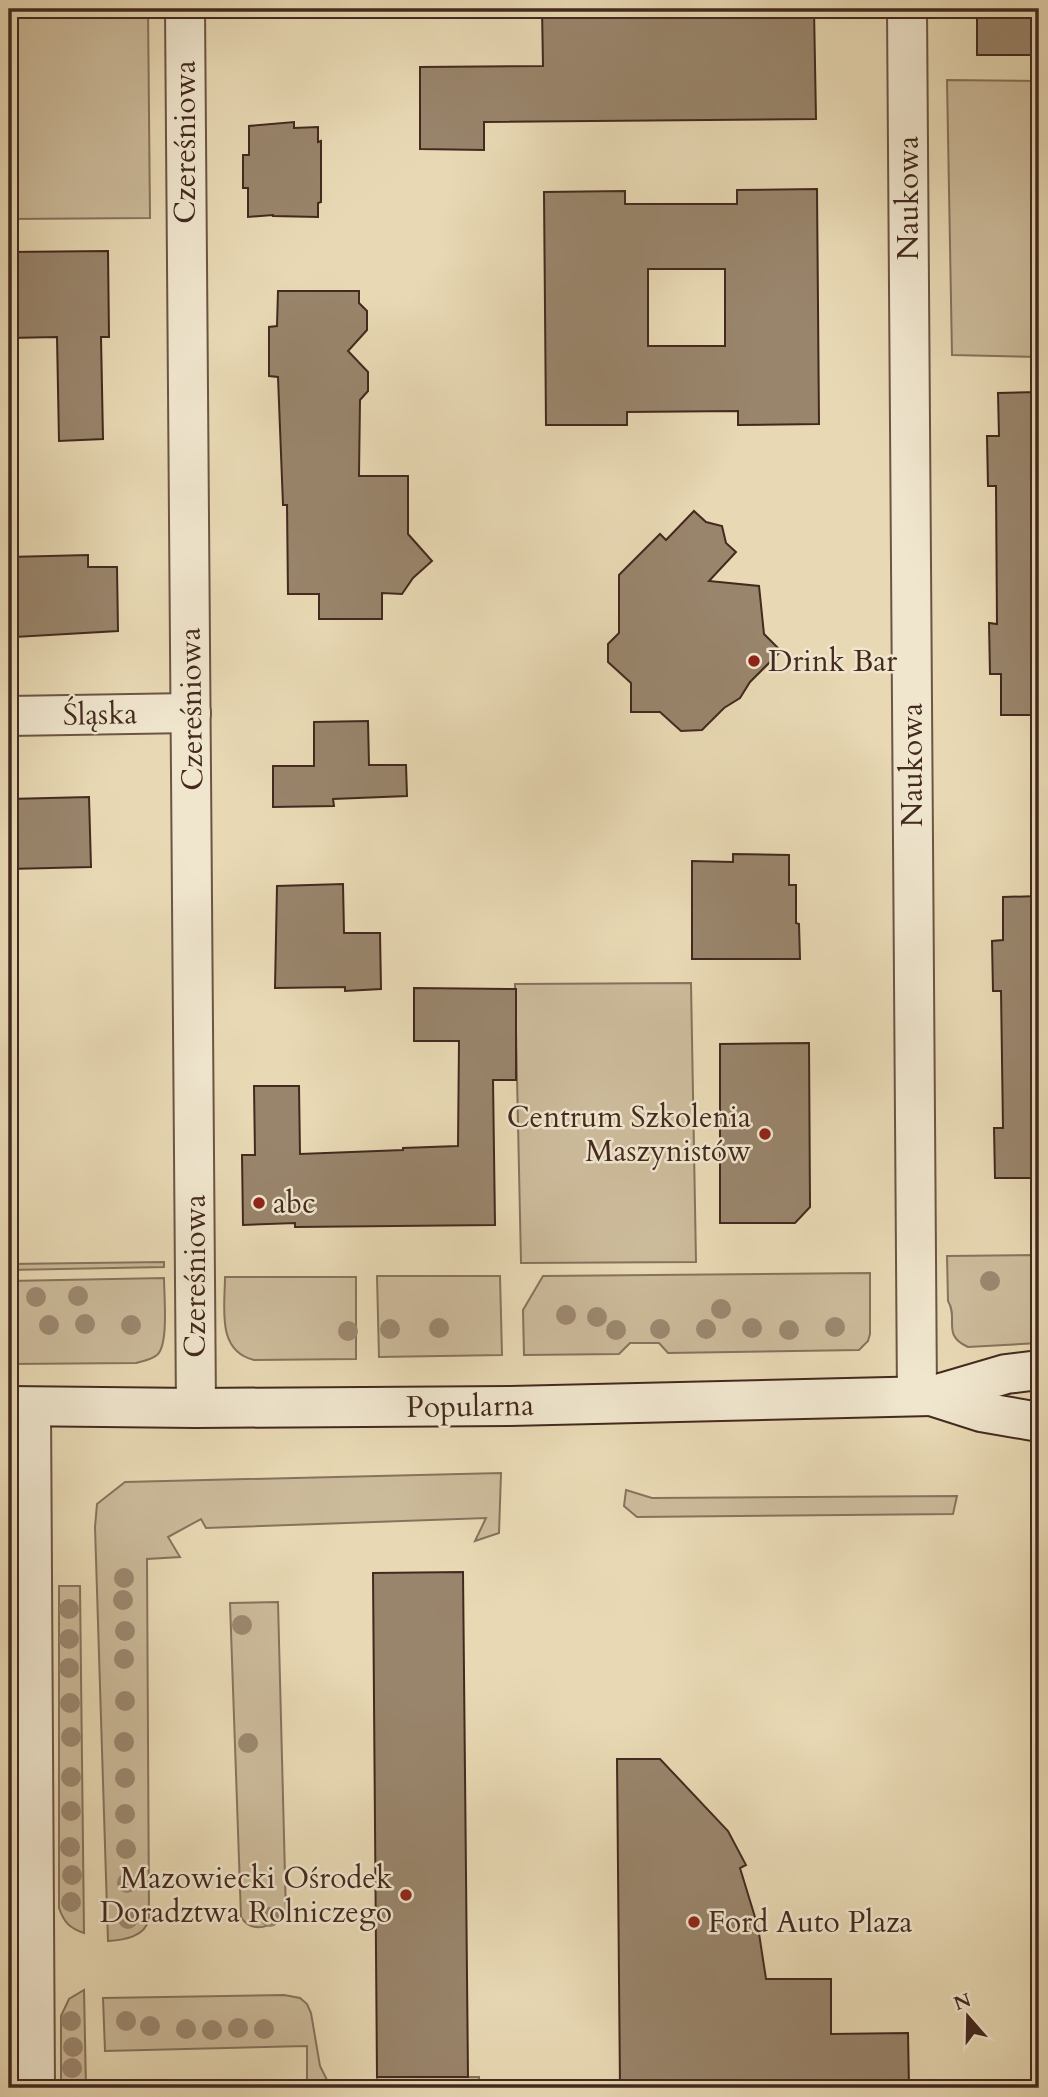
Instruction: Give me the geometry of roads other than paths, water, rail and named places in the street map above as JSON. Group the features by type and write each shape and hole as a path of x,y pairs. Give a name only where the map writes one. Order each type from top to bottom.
{"street":[{"name":"Czereśniowa","path":"185,9 196,1408"},
{"name":"Naukowa","path":"907,9 924,1396"},
{"name":"Śląska","path":"9,716 191,713"},
{"name":"Popularna","path":"20,1407 579,1405 924,1396 1006,1374 1039,1370"},
{"name":"Popularna","path":"924,1396 981,1412 1039,1422"},
{"path":"20,1407 35,2088"}],"place":[{"name":"Drink Bar","path":"754,661"},
{"name":"Centrum Szkolenia Maszynistów","path":"765,1134"},
{"name":"abc","path":"259,1203"},
{"name":"Mazowiecki Ośrodek Doradztwa Rolniczego","path":"406,1895"},
{"name":"Ford Auto Plaza","path":"694,1922"}]}
